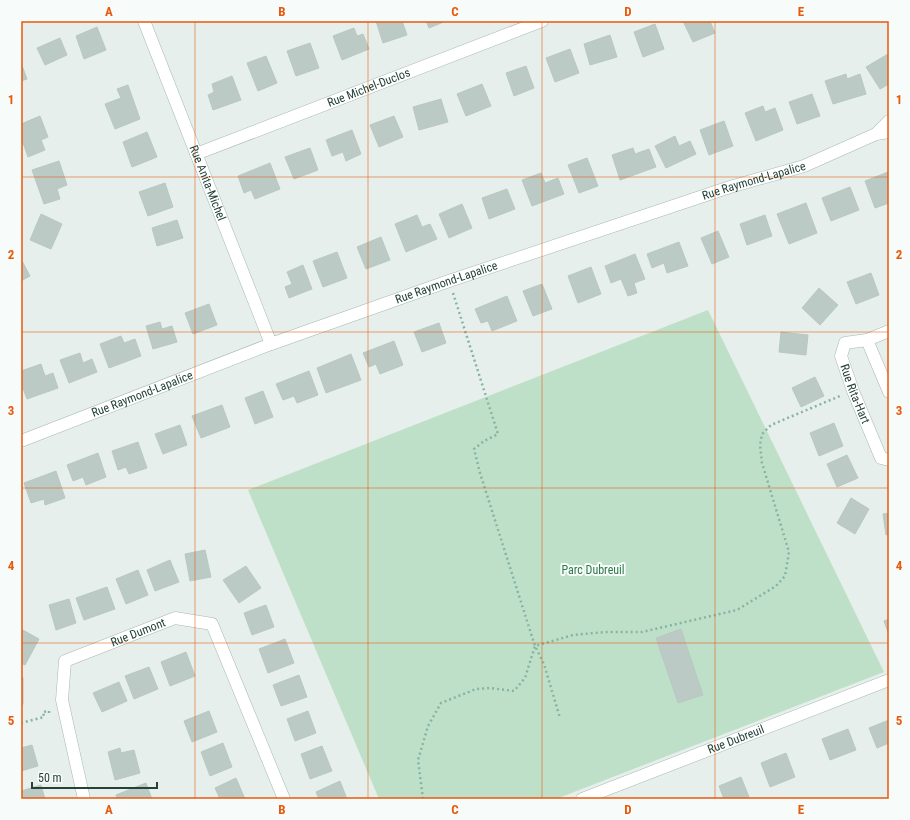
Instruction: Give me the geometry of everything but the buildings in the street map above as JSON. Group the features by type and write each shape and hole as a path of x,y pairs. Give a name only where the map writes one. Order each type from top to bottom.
{"street":[{"name":"Rue Anita-Michel","path":"144,21 271,344"},
{"name":"Rue Michel-Duclos","path":"196,154 542,21"},
{"name":"Rue Raymond-Lapalice","path":"876,134 889,121"},
{"name":"Rue Raymond-Lapalice","path":"21,441 271,344 449,281 730,187 804,166 876,134 889,132"},
{"name":"Rue Rita-Hart","path":"889,332 867,340 845,344 841,356 853,391 881,458 889,460"},
{"path":"867,340 889,392"},
{"name":"Rue Dumont","path":"84,799 62,700 65,661 175,618 212,624 284,799"},
{"name":"Rue Dubreuil","path":"582,799 889,680"}],"path":[{"path":"449,281 498,434 484,441 474,449 478,467 535,646 544,664 560,718"},
{"path":"535,646 573,635 605,632 642,632 737,610 776,586 785,576 789,552 762,463 760,445 762,434 772,425 853,391"},
{"path":"423,799 418,760 428,726 441,703 476,689 490,688 514,691 525,678 535,646"},
{"path":"21,722 44,718 43,712 49,711 50,716"}],"green space":[{"name":"Parc Dubreuil","path":"708,310 884,672 556,799 379,799 248,490"}]}
